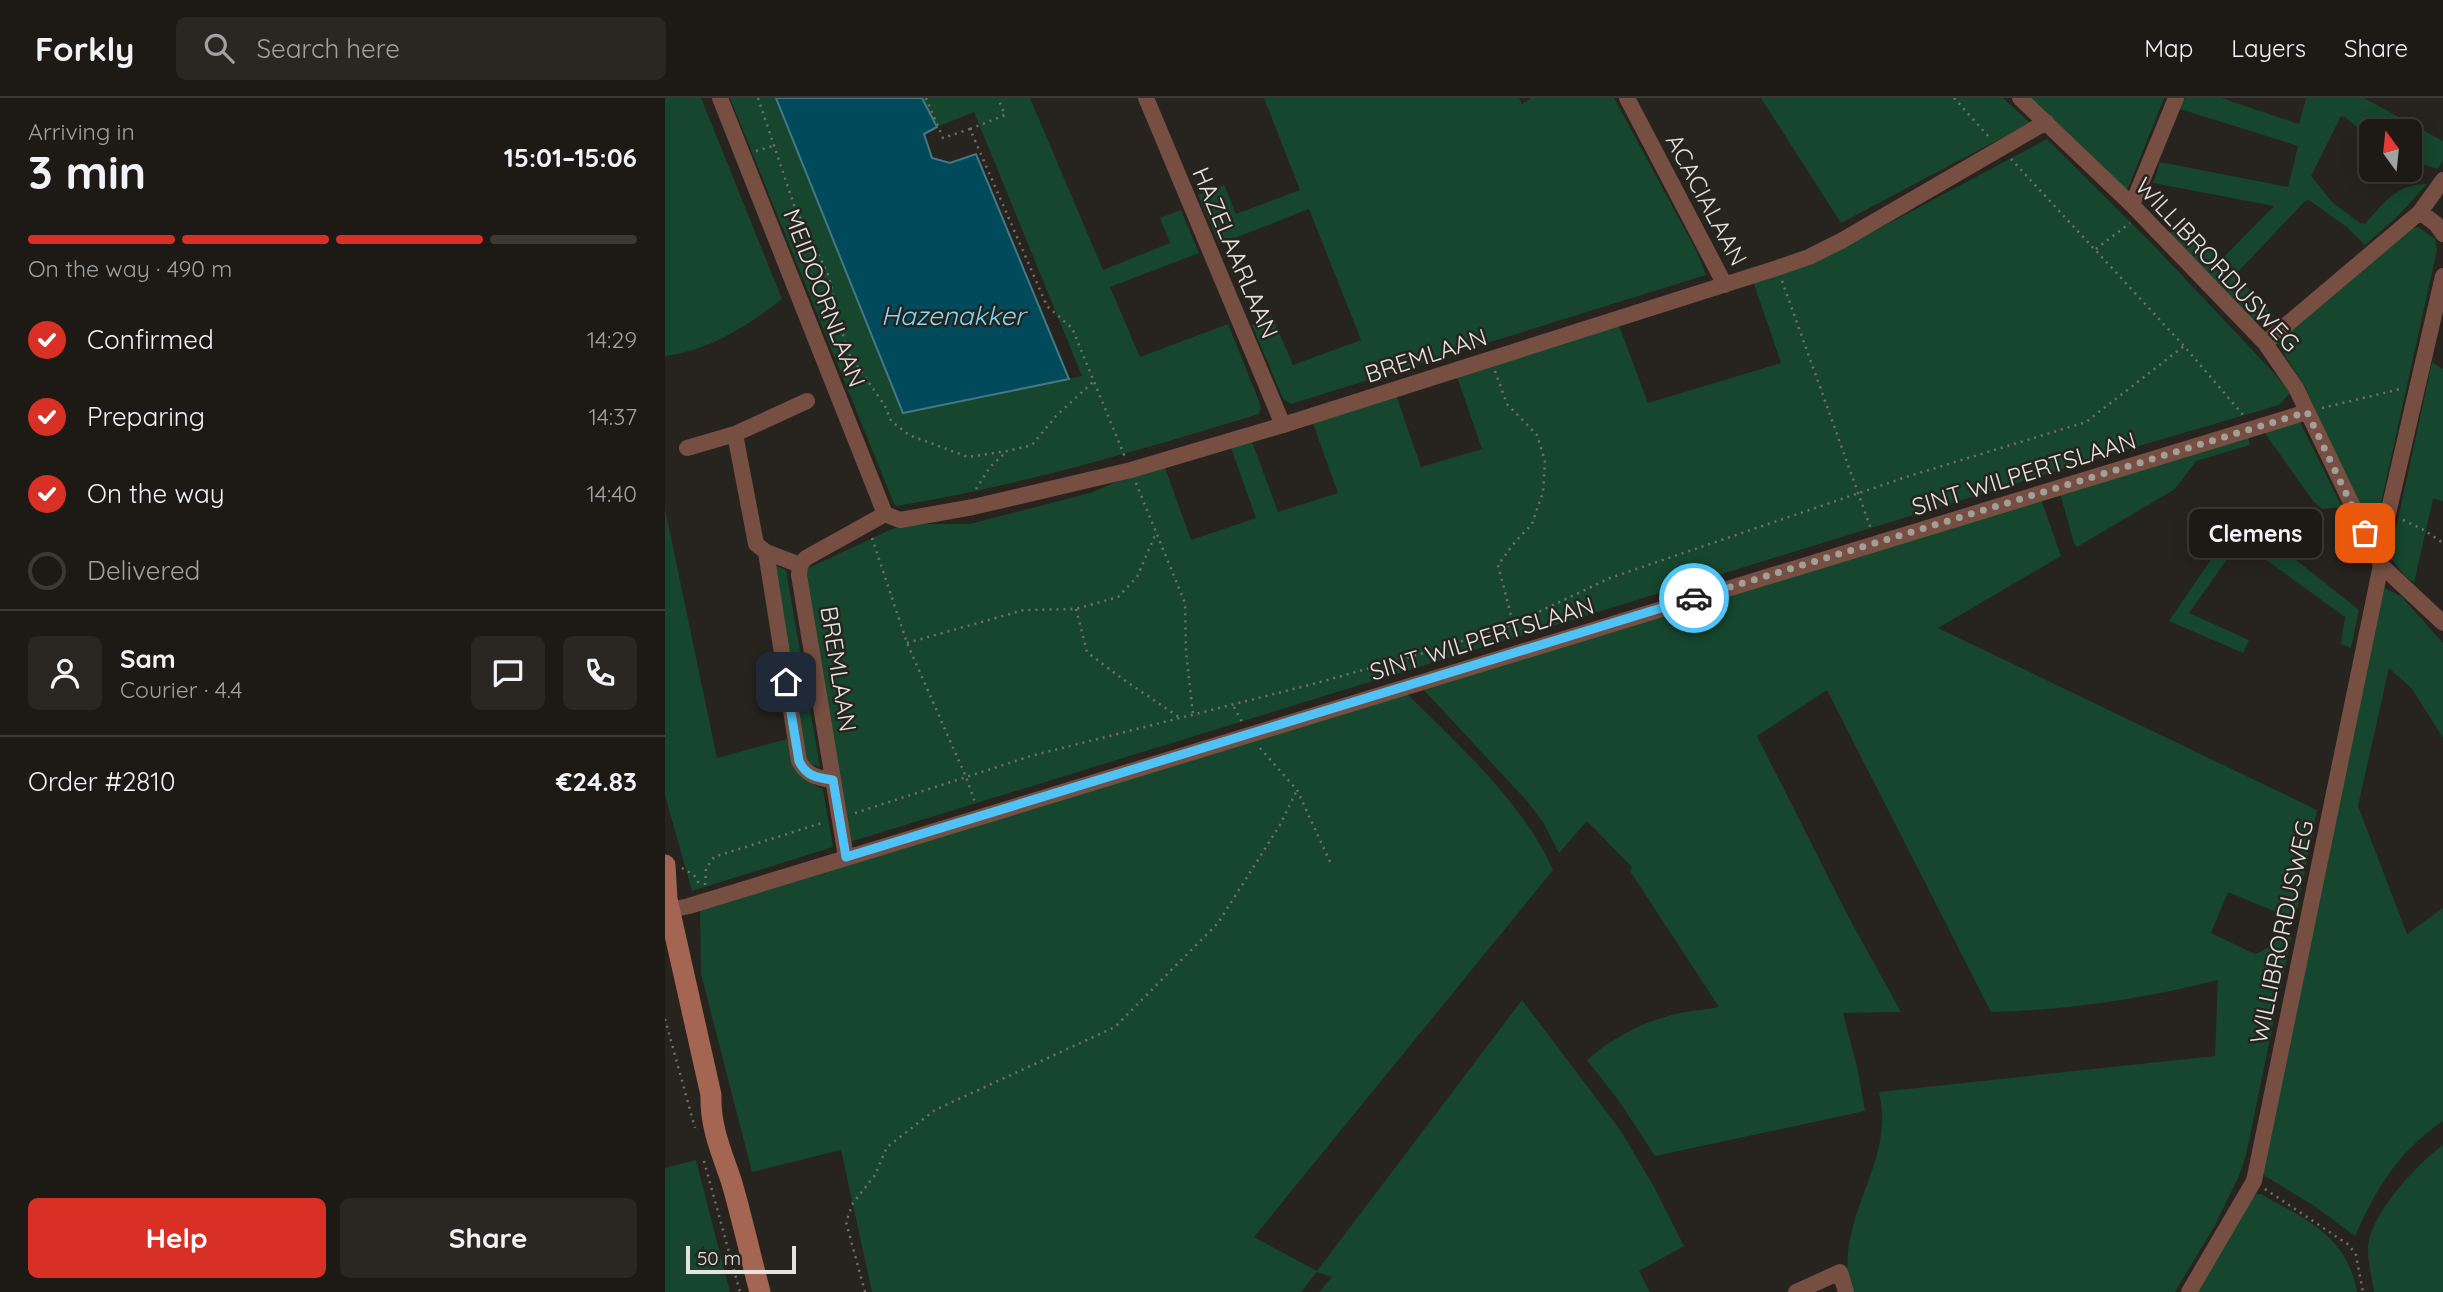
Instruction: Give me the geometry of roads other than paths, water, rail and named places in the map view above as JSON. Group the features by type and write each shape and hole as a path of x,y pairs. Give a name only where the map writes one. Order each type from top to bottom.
{"main road":[{"path":"666,867 670,937 711,1096 723,1112 731,1153 730,1180 760,1292"}],"street":[{"name":"MEIDOORNLAAN","path":"720,98 885,514"},
{"name":"HAZELAARLAAN","path":"1146,98 1283,425"},
{"name":"ACACIALAAN","path":"1627,98 1725,285"},
{"name":"WILLIBRORDUSWEG","path":"2020,98 2136,210 2265,343 2296,387 2381,565 2443,623"},
{"path":"2136,210 2176,98"},
{"name":"BREMLAAN","path":"885,514 899,520 964,509 1131,470 1283,425 1777,268 1809,257 1841,240 2046,122"},
{"path":"2265,343 2420,212 2443,180"},
{"path":"2420,212 2436,224 2443,234"},
{"path":"2365,533 2387,518 2443,276"},
{"path":"687,448 735,434 807,401"},
{"name":"SINT WILPERTSLAAN","path":"667,901 846,857 2307,412"},
{"path":"735,434 756,544 765,552 800,565 806,558 885,514"},
{"path":"765,552 799,761 804,771 816,778 833,780"},
{"name":"BREMLAAN","path":"800,565 799,575 846,857"},
{"name":"WILLIBRORDUSWEG","path":"2189,1292 2254,1181 2381,565"},
{"path":"1797,1292 1840,1272 1846,1292"}],"water":[{"name":"Hazenakker","path":"776,98 922,98 937,127 924,134 932,158 950,163 976,154 1069,379 903,413"}],"place":[{"name":"Clemens","path":"2365,533"}]}
